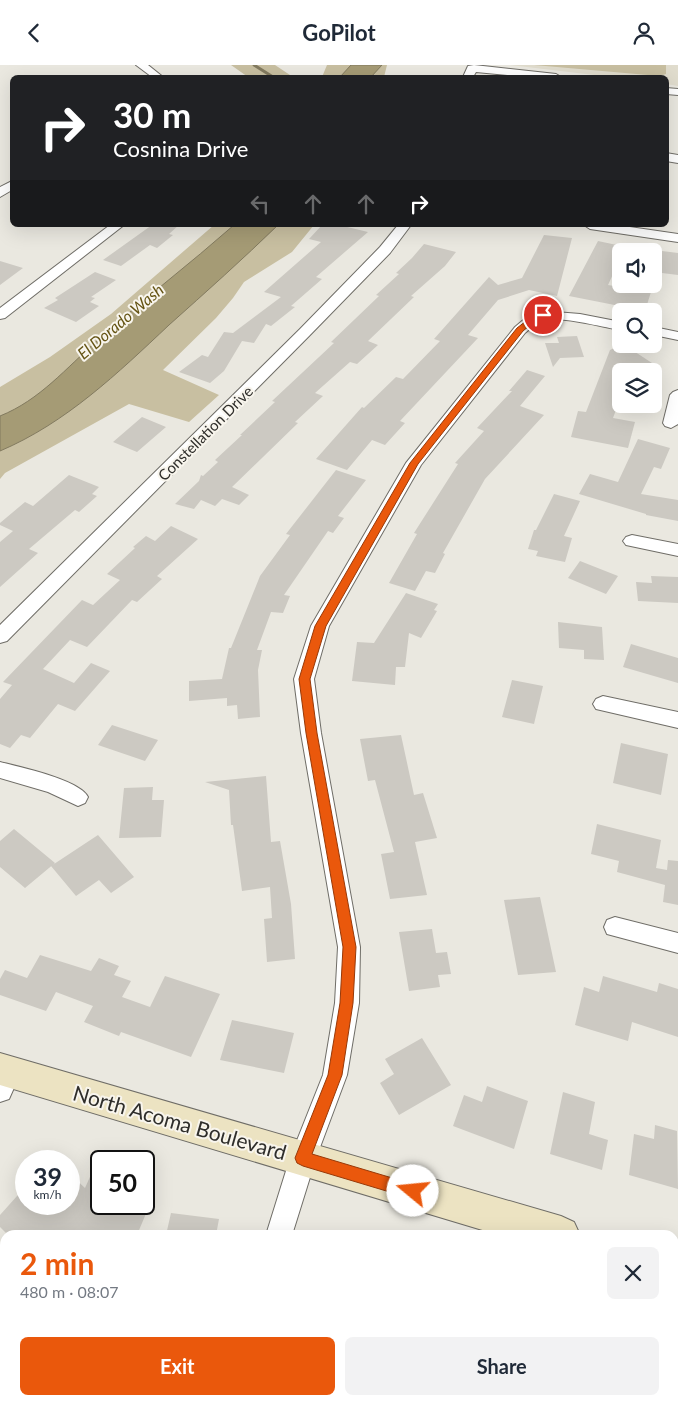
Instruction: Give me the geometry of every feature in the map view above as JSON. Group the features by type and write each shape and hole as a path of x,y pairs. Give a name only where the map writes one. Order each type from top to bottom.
{"main road":[{"name":"North Acoma Boulevard","path":"3,1077 303,1158 544,1230"}],"street":[{"path":"143,67 158,65"},
{"path":"143,67 155,75"},
{"path":"469,75 472,68 537,75"},
{"path":"0,315 115,227"},
{"name":"Constellation Drive","path":"0,636 305,332 385,250 403,227"},
{"path":"604,227 678,238"},
{"path":"281,1230 303,1158 335,1075 347,1003 349,947 304,679 320,626 414,463 520,329 533,319 543,315 580,318 612,324"},
{"path":"662,333 678,336"},
{"path":"671,423 678,395"},
{"path":"632,541 678,550"},
{"path":"603,704 678,720"},
{"path":"0,770 53,785 78,797"},
{"path":"615,927 678,943"}],"shaded area":[{"path":"231,65 275,65 290,75 245,75"},
{"path":"327,65 387,65 384,75 323,75"},
{"path":"510,65 678,65 678,86 669,84 669,75 594,75"},
{"path":"534,65 666,65 666,74 648,75"},
{"path":"212,227 312,227 292,252 244,282 216,318 163,370 219,395 189,422 129,404 5,473 0,479 0,387 50,357 111,314"}],"water":[{"path":"351,65 382,65 373,75 342,75"},
{"name":"El Dorado Wash","path":"232,227 276,227 111,379 47,426 24,440 0,451 0,416 28,401 52,383 115,325"}],"building":[{"path":"149,227 177,227 169,234 173,235 157,248 150,245 121,266 103,260"},
{"path":"320,227 347,227 368,232 316,277 322,279 291,306 295,307 271,326 266,324 254,343 242,341 224,371 210,383 179,372 202,355 208,357 224,332 233,333 281,297 264,292 321,242 309,239"},
{"path":"544,235 572,238 557,296 529,290 498,300 468,335 478,338 400,421 405,423 385,445 372,440 347,470 316,459 362,407 364,408 396,377 403,379 440,341 434,339 489,277 498,285 522,278"},
{"path":"598,241 612,244 612,276 608,285 612,286 612,293 651,293 648,303 612,304 569,296"},
{"path":"424,244 456,252 445,266 411,296 414,297 368,341 378,345 357,364 350,362 315,393 323,396 232,487 249,495 239,505 222,499 215,506 201,500 194,509 175,504 199,481 201,475 203,476 218,462 215,460 275,402 272,401 334,343 331,342 379,296 376,295 399,274 396,273"},
{"path":"662,251 678,253 678,275 662,273"},
{"path":"0,261 23,268 0,285"},
{"path":"95,272 116,280 91,297 95,298 90,302 99,306 76,322 44,308 58,300 55,298"},
{"path":"577,336 584,357 560,358 553,367 545,343 559,343 557,337"},
{"path":"612,349 612,353 637,353 652,363 612,363 612,413 615,413 613,418 635,422 628,448 571,437 578,411 586,412"},
{"path":"527,370 545,376 520,406 544,415 485,479 443,553 445,554 435,573 426,571 415,591 389,583 417,534 414,533 458,464 455,463 484,431 477,428 512,391 509,391"},
{"path":"142,417 166,427 137,452 113,442"},
{"path":"638,439 670,448 661,469 654,467 641,494 678,500 678,521 646,515 579,494 590,474 618,482"},
{"path":"336,470 366,480 338,516 344,518 333,533 328,531 284,595 290,596 283,613 271,612 257,650 262,650 258,670 260,717 238,719 237,705 227,706 227,698 189,701 189,681 222,679 229,648 231,648 260,576 290,535 286,534"},
{"path":"69,475 99,487 92,494 97,496 79,512 75,510 29,549 38,553 0,587 0,542 13,531 0,525 0,523 25,502 33,506"},
{"path":"554,494 580,501 564,536 572,538 565,562 536,556 538,551 528,549 534,530 536,530"},
{"path":"171,526 198,539 157,576 162,579 137,602 132,600 87,647 70,640 43,669 74,683 91,663 110,671 75,711 58,704 30,738 21,735 10,748 0,744 0,699 12,685 3,682 82,600 93,605 120,580 107,574 135,548 133,547 146,536 155,541"},
{"path":"580,561 618,576 606,594 568,578"},
{"path":"651,576 678,577 678,603 638,601 636,582 652,583"},
{"path":"406,593 438,604 434,610 437,611 421,638 409,633 405,667 396,667 395,685 352,681 357,642 374,643"},
{"path":"558,622 602,627 604,660 584,659 584,650 559,648"},
{"path":"631,644 678,658 678,683 623,667"},
{"path":"512,680 543,686 534,724 502,717"},
{"path":"112,725 158,740 145,761 98,745"},
{"path":"401,735 414,795 423,793 437,838 415,842 427,895 390,899 381,854 394,852 375,780 368,781 360,739"},
{"path":"621,743 668,754 661,795 613,783"},
{"path":"266,776 271,842 280,841 291,904 295,959 267,962 264,919 272,918 270,887 242,891 233,825 231,825 229,790 205,782"},
{"path":"153,787 152,800 164,800 161,837 119,838 124,788"},
{"path":"597,824 661,840 656,868 667,870 668,860 678,861 678,905 663,902 665,885 617,872 619,861 591,854"},
{"path":"14,829 55,863 25,888 0,867 0,841"},
{"path":"98,835 134,877 111,893 99,880 76,896 51,866"},
{"path":"540,897 556,972 518,975 504,900"},
{"path":"432,929 436,953 447,952 451,974 438,975 440,987 409,991 399,932"},
{"path":"40,955 91,971 99,958 119,966 114,975 131,981 122,997 150,1007 165,976 220,994 191,1057 121,1032 119,1036 84,1022 93,1006 56,992 46,1011 0,995 0,979 5,970 27,978"},
{"path":"603,976 657,992 659,983 678,989 678,1037 632,1022 628,1041 575,1025 584,987 599,992"},
{"path":"232,1020 294,1033 284,1073 220,1060"},
{"path":"422,1038 451,1085 399,1115 380,1083 394,1074 385,1059"},
{"path":"487,1086 528,1101 514,1149 453,1126 464,1095 482,1102"},
{"path":"563,1092 595,1102 589,1134 608,1140 602,1170 550,1154"},
{"path":"655,1125 677,1131 678,1189 629,1175 634,1134 654,1139"},
{"path":"90,1177 90,1215 145,1215 139,1230 3,1230 0,1227 0,1215 15,1198 15,1215 80,1215 80,1183 85,1188"},
{"path":"171,1213 219,1219 217,1230 167,1230"}],"waterway":[{"path":"254,65 270,75"}],"route":[{"path":"413,1191 303,1158 335,1075 347,1003 349,947 304,679 320,626 414,463 520,329 533,319 543,315"}]}
